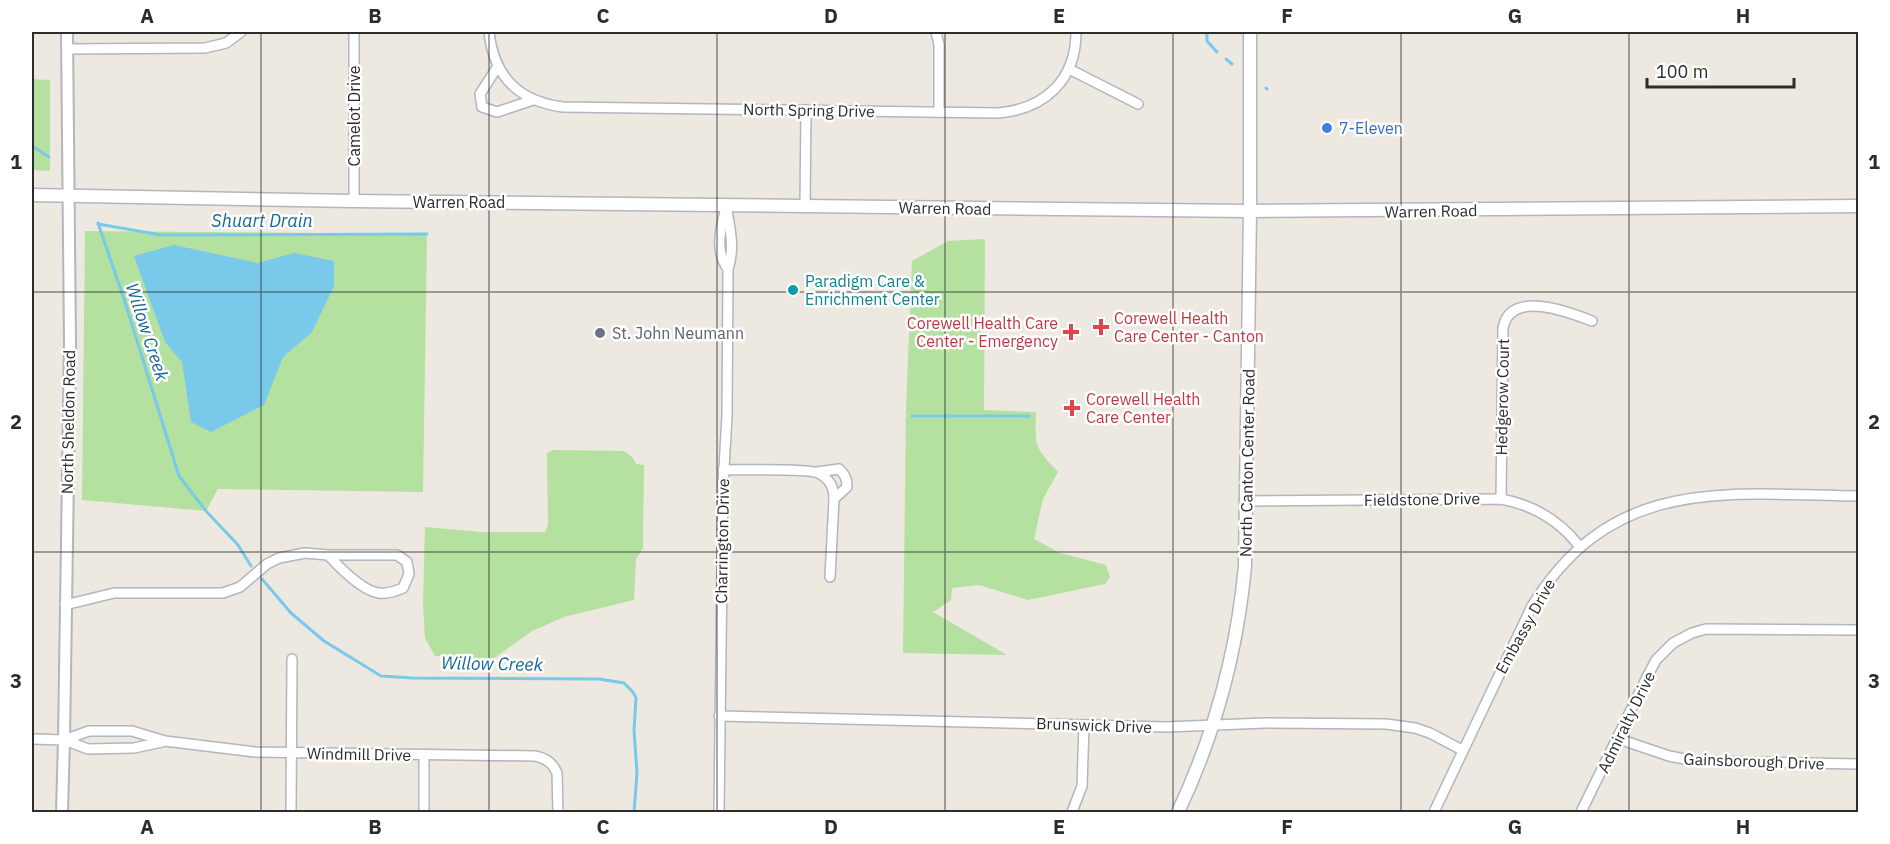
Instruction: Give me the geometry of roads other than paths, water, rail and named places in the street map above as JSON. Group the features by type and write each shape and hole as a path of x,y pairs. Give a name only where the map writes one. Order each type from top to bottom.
{"main road":[{"name":"North Canton Center Road","path":"1178,813 1200,764 1229,671 1239,620 1245,566 1250,32"},
{"name":"Warren Road","path":"32,195 726,206 1377,212 1858,206"}],"street":[{"name":"North Sheldon Road","path":"62,813 70,343 67,32"},
{"path":"67,49 206,48 226,43 241,32"},
{"name":"Camelot Drive","path":"354,32 354,201"},
{"path":"489,32 490,46 498,66 480,94 482,107 497,112 533,100"},
{"path":"936,32 939,45 939,112"},
{"path":"1076,32 1069,69 1138,104"},
{"name":"North Spring Drive","path":"498,66 510,84 533,100 563,107 998,113 1023,110 1036,104 1050,94 1069,69"},
{"path":"805,206 806,110"},
{"name":"Charrington Drive","path":"719,813 723,470 727,416 728,269 731,259 731,232 726,206"},
{"name":"Hedgerow Court","path":"1501,499 1504,320 1510,312 1520,307 1557,308 1592,321"},
{"path":"723,470 817,472 839,469 845,474 847,487 834,499"},
{"path":"817,472 831,484 834,499 830,577"},
{"name":"Embassy Drive","path":"1434,813 1532,606 1551,577 1580,547 1607,527 1634,513 1659,504 1692,497 1858,496"},
{"name":"Fieldstone Drive","path":"1247,501 1501,499 1523,504 1546,515 1566,530 1580,547"},
{"path":"65,605 114,593 223,593 240,586 267,564 296,553 397,555 407,562 409,574 404,588 378,593 354,579 328,555"},
{"name":"Admiralty Drive","path":"1581,813 1656,660 1673,644 1692,633 1719,628 1858,630"},
{"path":"291,813 292,659"},
{"name":"Brunswick Drive","path":"719,717 1184,728 1214,724 1265,723 1395,724 1430,733 1462,750"},
{"path":"1072,813 1082,786 1084,725"},
{"name":"Windmill Drive","path":"64,740 89,731 132,731 165,741 224,749 291,753 535,756 552,763 557,773 558,813"},
{"name":"Gainsborough Drive","path":"1617,738 1669,756 1695,761 1858,764"},
{"name":"Windmill Drive","path":"32,739 64,740 88,749 134,748 165,741"},
{"path":"424,755 424,813"}],"water":[{"path":"174,245 258,263 294,253 334,261 334,286 312,332 283,357 264,405 211,432 191,422 182,362 165,342 134,256"}],"waterway":[{"path":"1207,32 1207,41 1217,52"},
{"path":"1226,59 1232,64"},
{"name":"Willow Creek","path":"32,146 49,157"},
{"name":"Willow Creek","path":"98,223 179,476 206,511 238,545 251,566"},
{"name":"Shuart Drain","path":"98,224 161,235 427,234"},
{"name":"Shuart Drain","path":"912,416 1029,416"},
{"name":"Willow Creek","path":"262,579 291,613 324,641 381,676 599,679 624,683 636,698 634,730 637,773 634,812"}],"place":[{"name":"7-Eleven","path":"1327,128"},
{"name":"Paradigm Care & Enrichment Center","path":"793,290"},
{"name":"Corewell Health Care Center - Canton","path":"1101,327"},
{"name":"Corewell Health Care Center - Emergency","path":"1071,332"},
{"name":"St. John Neumann","path":"600,333"},
{"name":"Corewell Health Care Center","path":"1072,408"}]}
